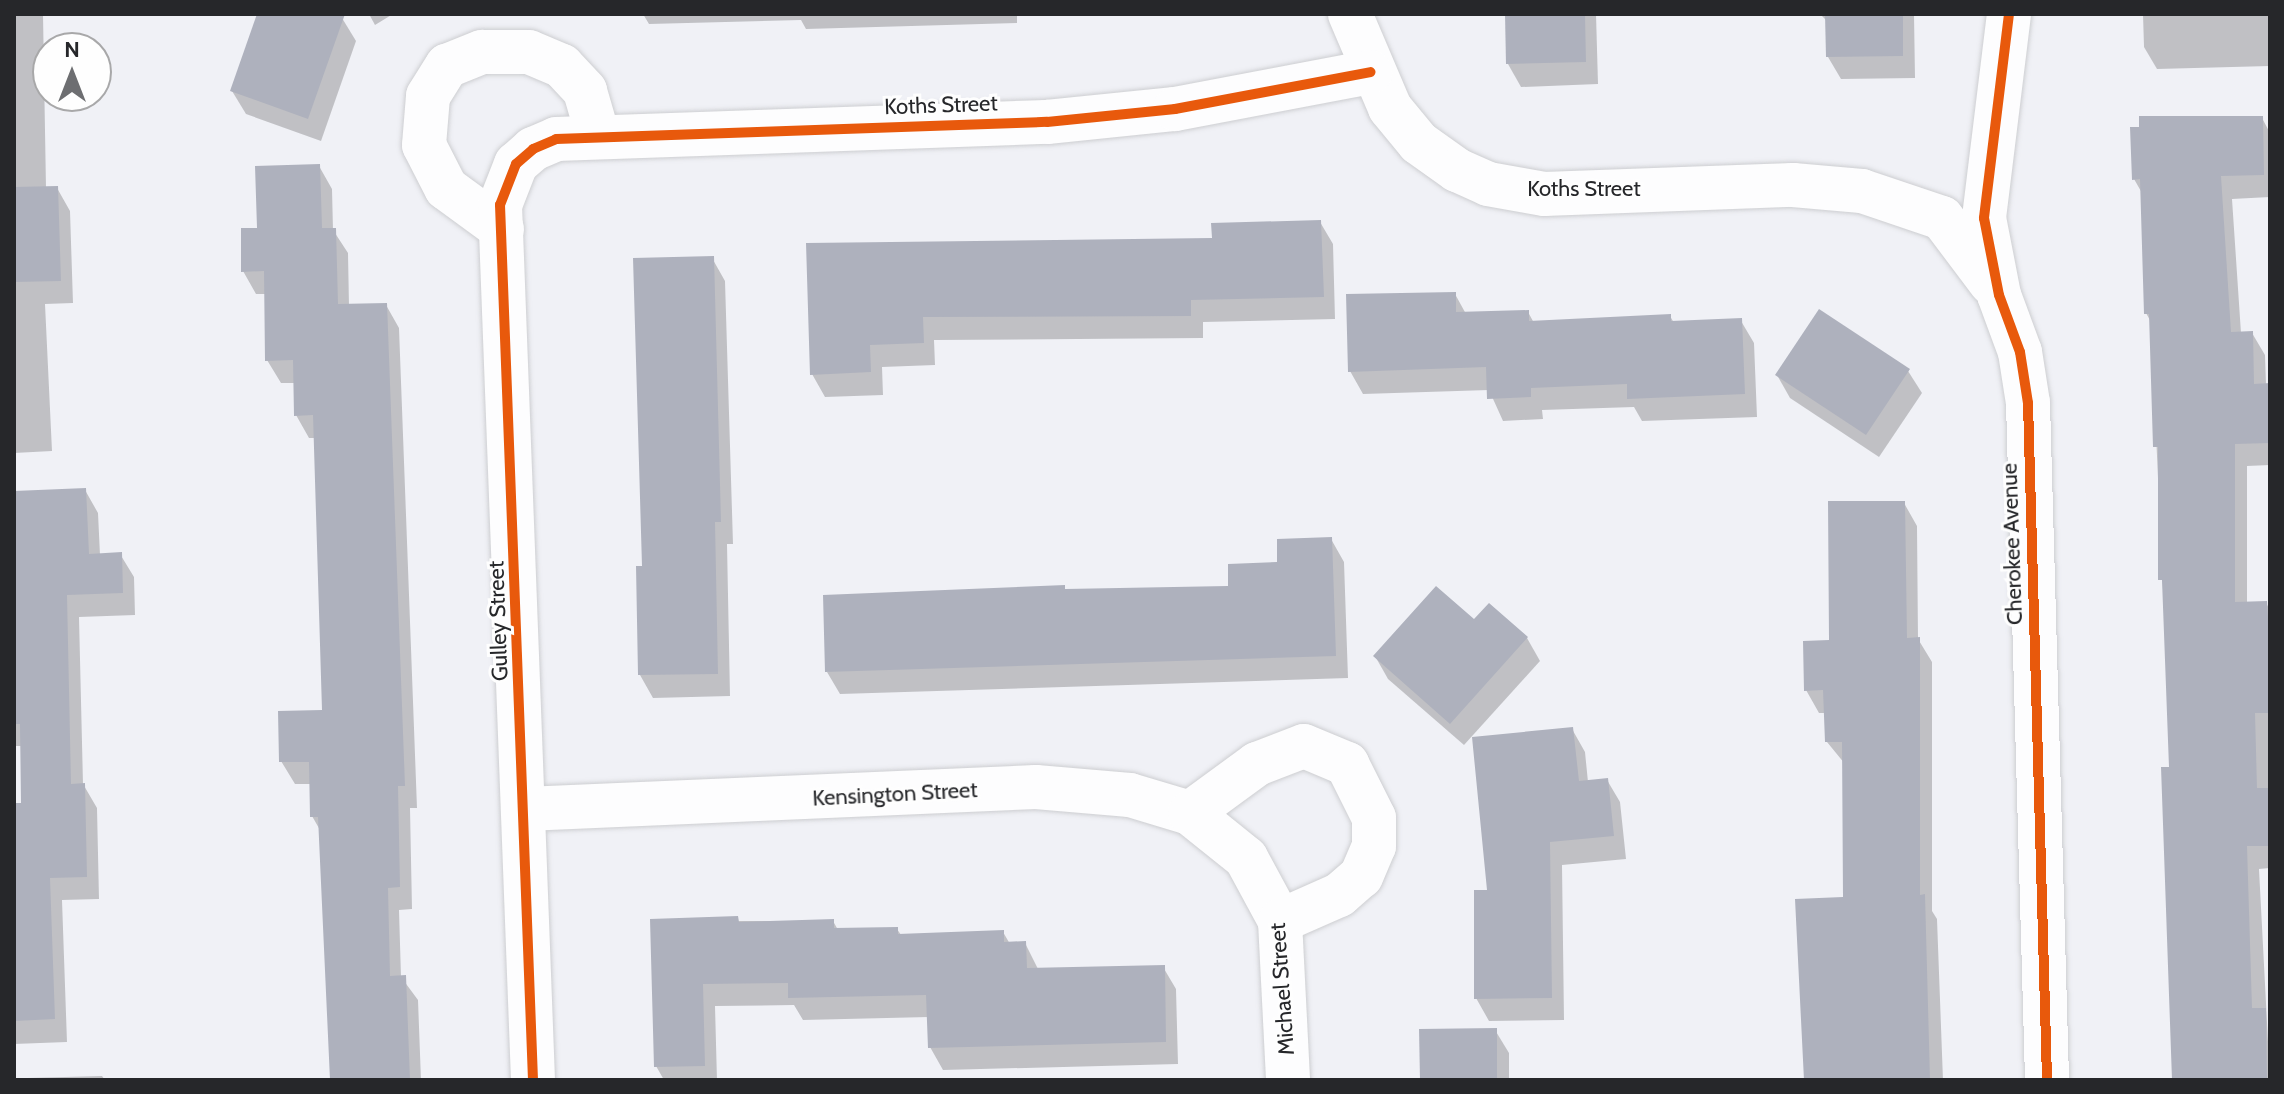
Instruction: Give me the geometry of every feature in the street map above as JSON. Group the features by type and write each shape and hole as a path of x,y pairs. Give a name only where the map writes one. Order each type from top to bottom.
{"street":[{"path":"1350,14 1371,72"},
{"name":"Cherokee Avenue","path":"2009,14 1984,218 1999,295 2020,352 2028,403 2047,1080"},
{"path":"502,229 446,188 424,145 428,96 447,66 482,52 529,52 562,66 585,91 598,136"},
{"name":"Koths Street","path":"516,164 533,149 556,139 1047,122 1175,109 1371,72 1390,108 1419,143 1457,170 1488,184 1544,194 1793,185 1862,191 1942,218 1969,248 1999,295"},
{"name":"Gulley Street","path":"516,164 500,205 533,1080"},
{"path":"1190,813 1257,764 1304,746 1347,764 1374,818 1374,846 1361,876 1339,895 1280,921"},
{"name":"Kensington Street","path":"525,809 1036,787 1130,795 1190,813 1246,858"},
{"name":"Michael Street","path":"1246,858 1280,921 1288,1080"}],"building":[{"path":"257,14 345,14 308,119 230,91"},
{"path":"1505,14 1585,14 1586,62 1506,64"},
{"path":"1825,14 1903,14 1903,56 1826,57"},
{"path":"2139,116 2263,116 2264,175 2221,176 2231,332 2253,331 2254,384 2270,383 2270,443 2235,444 2235,602 2267,601 2270,653 2270,713 2255,713 2257,788 2270,788 2270,846 2247,846 2252,1008 2266,1008 2267,1080 2172,1080 2161,767 2169,767 2162,580 2158,580 2158,447 2153,447 2149,314 2144,314 2140,179 2132,180 2130,127 2139,127"},
{"path":"320,164 322,228 336,228 338,304 387,303 405,786 398,786 400,887 388,888 390,976 406,975 410,1080 330,1080 318,817 310,817 309,762 279,762 278,711 322,710 313,415 294,416 293,360 265,361 264,271 241,272 241,228 257,228 255,166"},
{"path":"58,186 61,281 14,282 14,187"},
{"path":"1321,220 1324,297 1191,300 1191,316 923,317 924,343 870,345 871,372 810,375 806,243 1212,238 1211,223"},
{"path":"714,256 721,522 715,522 718,674 638,675 636,566 642,566 633,258"},
{"path":"1456,292 1456,312 1529,310 1529,321 1671,314 1671,321 1742,318 1745,394 1627,399 1627,384 1531,388 1531,397 1487,399 1486,367 1348,372 1346,294"},
{"path":"1819,309 1910,369 1866,435 1775,375"},
{"path":"86,488 89,554 122,552 123,593 67,595 71,784 85,783 87,877 50,878 55,1019 14,1021 14,803 21,803 20,724 14,724 14,491"},
{"path":"1828,501 1905,501 1907,638 1920,637 1920,895 1925,894 1930,1080 1804,1080 1795,899 1843,897 1842,742 1825,742 1823,690 1804,691 1803,641 1829,640"},
{"path":"1332,537 1336,656 825,672 823,595 1065,585 1065,589 1228,586 1228,564 1277,562 1277,539"},
{"path":"1436,586 1474,619 1489,603 1528,637 1450,724 1373,656"},
{"path":"1573,727 1579,781 1608,778 1614,836 1550,842 1552,998 1474,999 1474,890 1487,890 1472,737"},
{"path":"738,916 739,922 834,919 834,928 898,927 898,934 1004,930 1004,942 1026,941 1027,968 1165,965 1166,1042 928,1048 926,995 788,998 788,983 703,984 705,1066 654,1067 650,919"},
{"path":"1497,1028 1497,1080 1420,1080 1419,1029"}],"cycle path":[{"path":"2009,14 1984,218 1999,295 2020,352 2028,403 2047,1080"},
{"path":"533,1080 500,205 516,164 533,149 556,139 1047,122 1175,109 1371,72"}]}
